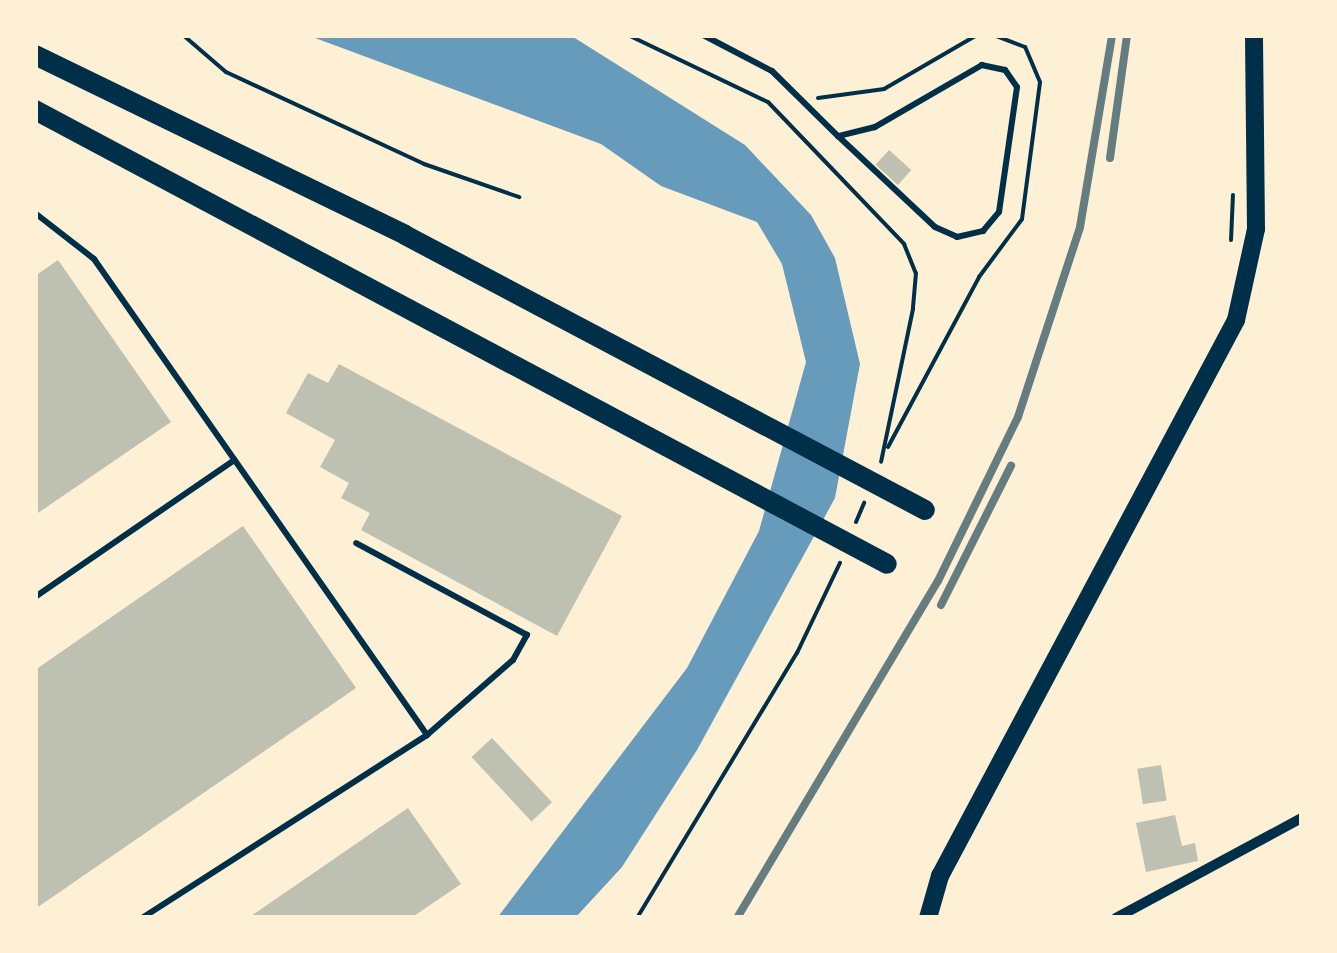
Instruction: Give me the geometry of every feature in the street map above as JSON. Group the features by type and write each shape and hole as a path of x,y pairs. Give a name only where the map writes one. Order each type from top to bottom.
{"highway":[{"path":"35,55 405,234 924,510"},
{"path":"35,110 887,564"}],"main road":[{"path":"928,918 940,876 1236,320 1256,229 1254,35"}],"street":[{"path":"1116,918 1302,818"}],"lane":[{"path":"703,35 754,58 943,234 970,237 999,212 1017,87 1005,70 982,65 874,127 838,136"},
{"path":"35,212 94,259 426,735"},
{"path":"35,597 234,460"},
{"path":"142,918 426,735 513,660 526,635 356,543"}],"path":[{"path":"182,35 226,72 424,164 519,197"},
{"path":"783,116 800,99 884,89 967,36 977,35"},
{"path":"1231,251 1234,176"}],"water":[{"path":"307,35 570,35 745,145 811,215 835,258 860,364 835,498 697,750 622,867 575,918 497,918 687,668 759,531 806,362 782,264 757,222 661,186 601,144"}],"building":[{"path":"889,150 911,170 898,185 876,165"},
{"path":"58,260 171,422 35,515 35,276"},
{"path":"339,364 622,516 557,636 361,530 370,513 341,498 349,483 320,467 335,440 286,413 308,373 328,383"},
{"path":"243,526 356,688 35,909 35,670"},
{"path":"492,738 552,802 532,821 472,757"},
{"path":"1161,765 1167,801 1143,804 1137,769"},
{"path":"408,808 461,884 411,918 248,918"},
{"path":"1175,815 1182,846 1195,843 1198,861 1146,872 1136,823"}],"railway":[{"path":"737,918 938,581 1018,417 1080,227 1112,35"},
{"path":"1110,158 1127,35"},
{"path":"941,605 1011,466"}]}
